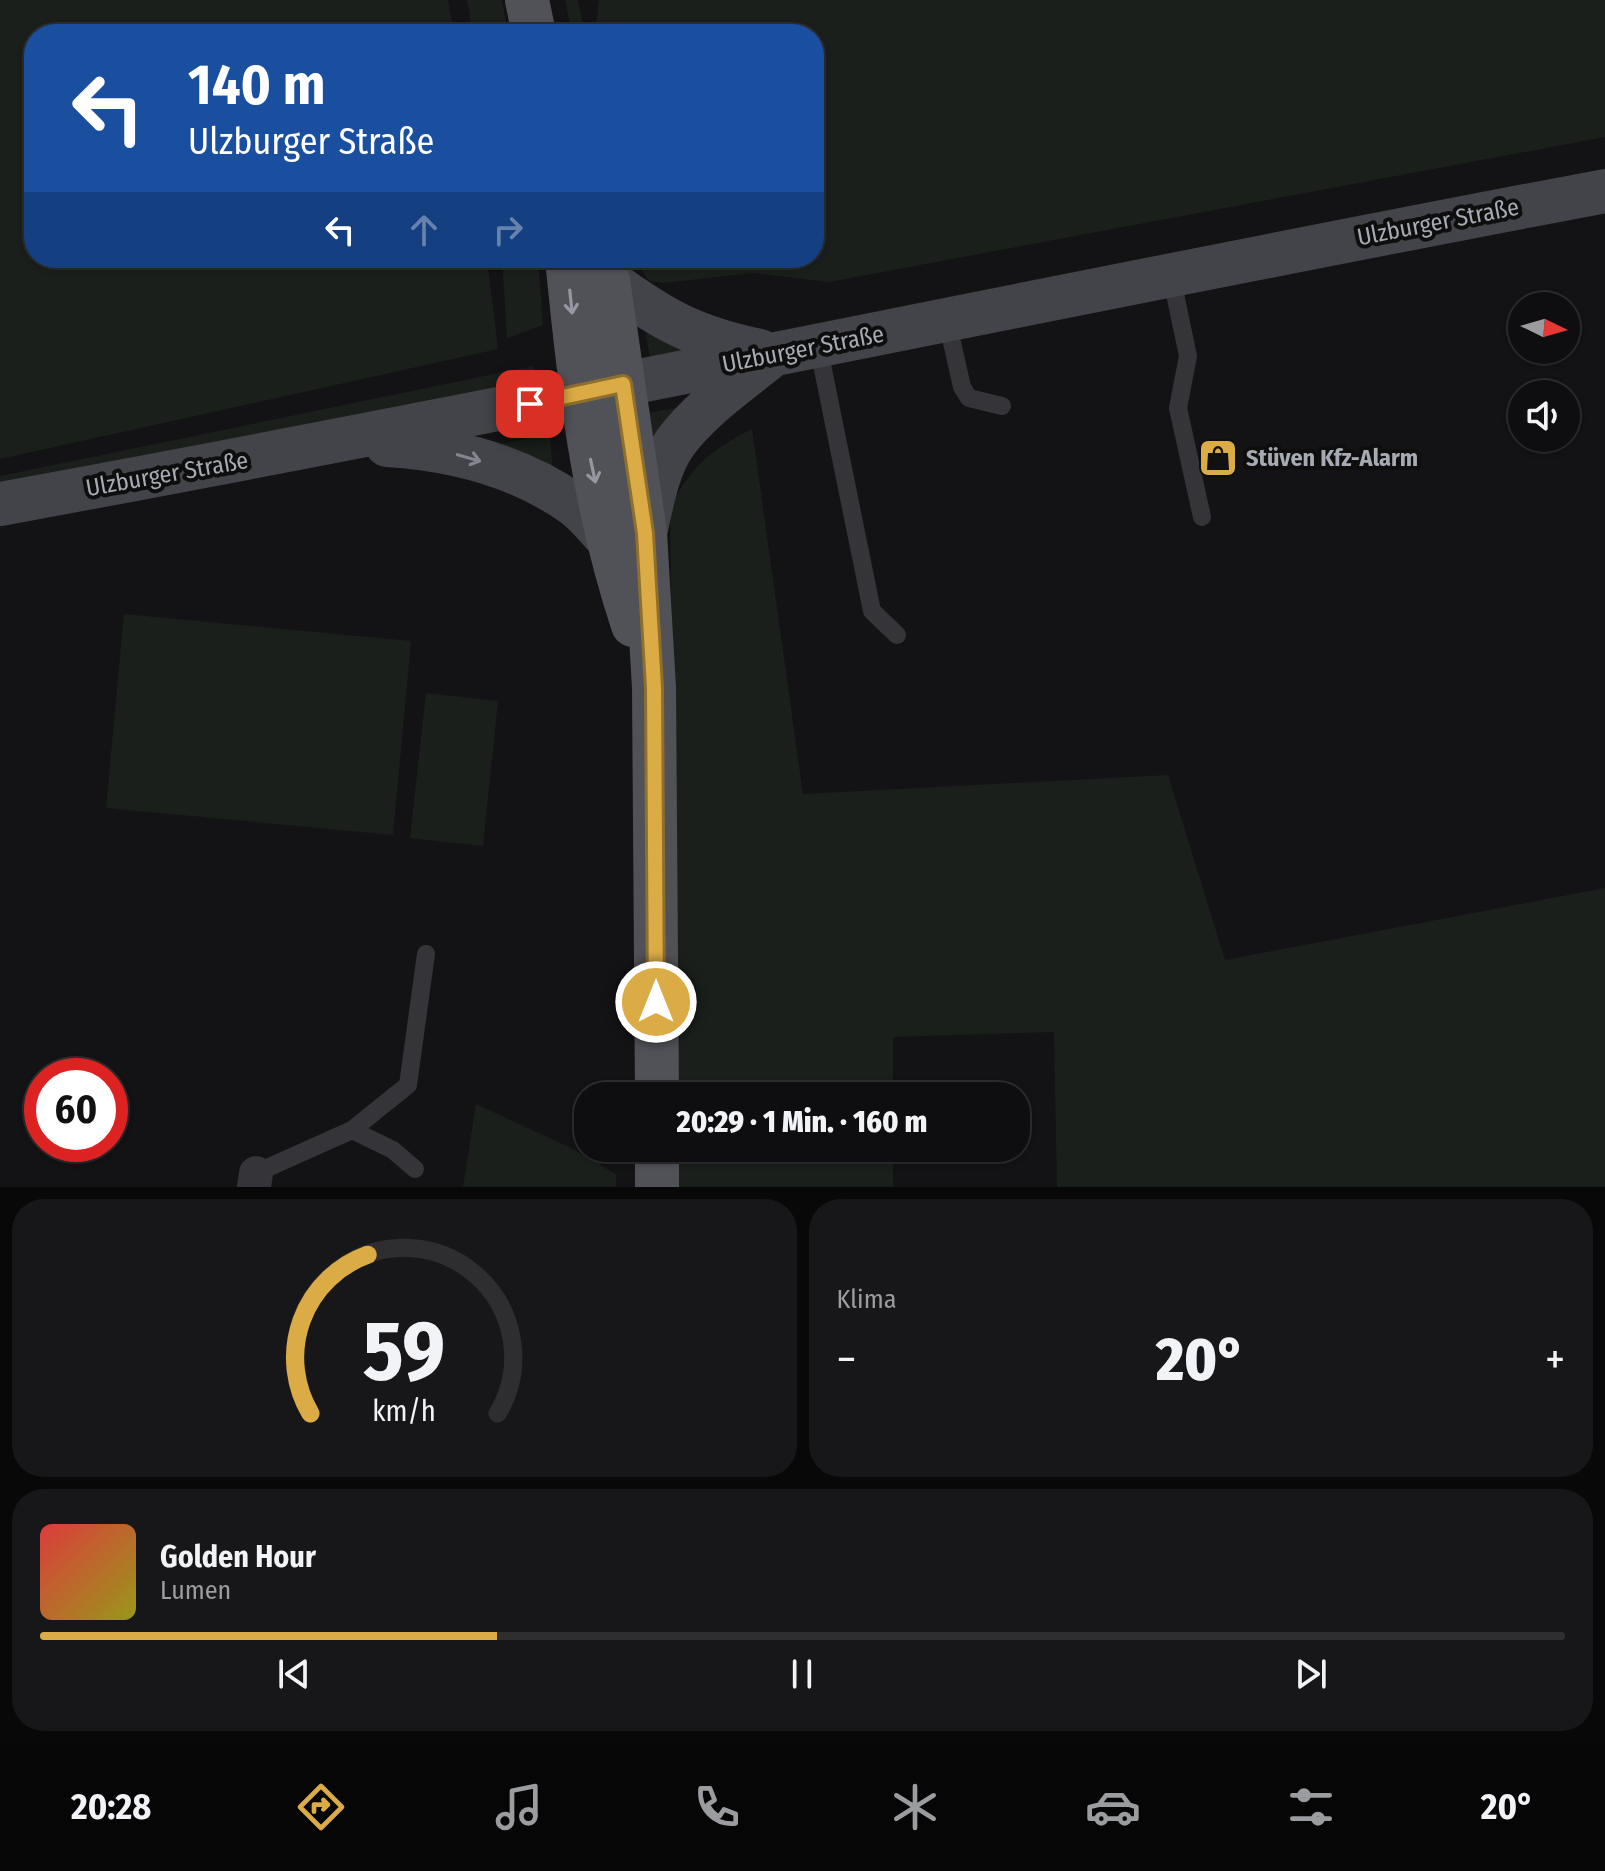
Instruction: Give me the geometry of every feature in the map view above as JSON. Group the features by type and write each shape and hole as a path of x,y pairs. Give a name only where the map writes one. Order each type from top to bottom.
{"main road":[{"path":"527,0 532,24"},
{"name":"Ulzburger Straße","path":"0,504 337,442 1605,191"},
{"path":"568,268 581,394 626,536 654,688 657,1082"},
{"path":"605,269 623,384 626,536"},
{"path":"605,269 661,319 712,341 774,355"},
{"path":"626,536 675,443 712,403 774,355"},
{"path":"337,442 437,448 494,465 533,481 626,536"},
{"path":"657,1162 657,1187"}],"lane":[{"path":"1171,275 1188,356 1178,408 1202,517"},
{"path":"947,320 962,387 969,398 1002,406"},
{"path":"818,345 872,611 897,635"},
{"path":"255,1180 352,1130 408,1085 426,954"},
{"path":"352,1130 393,1150 415,1169"}],"shaded area":[{"path":"0,0 448,0 452,24 24,24 24,268 488,268 498,349 0,459"},
{"path":"467,0 502,0 506,24 471,24"},
{"path":"565,0 578,0 583,24 570,24"},
{"path":"599,0 1605,0 1605,137 829,282 753,273 663,283 649,281 641,268 824,268 824,24 596,24"},
{"path":"503,268 539,268 543,325 507,338"},
{"path":"645,324 687,353 650,360"},
{"path":"533,366 538,375 530,382 0,496 0,476"},
{"path":"692,405 655,458 648,413"},
{"path":"752,429 803,794 1168,775 1225,960 1605,888 1605,1187 1057,1187 1054,1032 893,1037 893,1082 677,1082 670,507 686,480 704,460"},
{"path":"550,435 553,476 492,445"},
{"path":"124,614 411,641 393,835 106,808"},
{"path":"426,693 498,701 483,846 410,838"},
{"path":"476,1104 574,1150 574,1162 595,1162 616,1174 616,1187 463,1187"},
{"path":"678,1162 893,1162 893,1187 679,1187"}],"place":[{"name":"Stüven Kfz-Alarm","path":"1218,458"}],"route":[{"path":"530,404 623,384 645,533 654,688 656,1002"}]}
